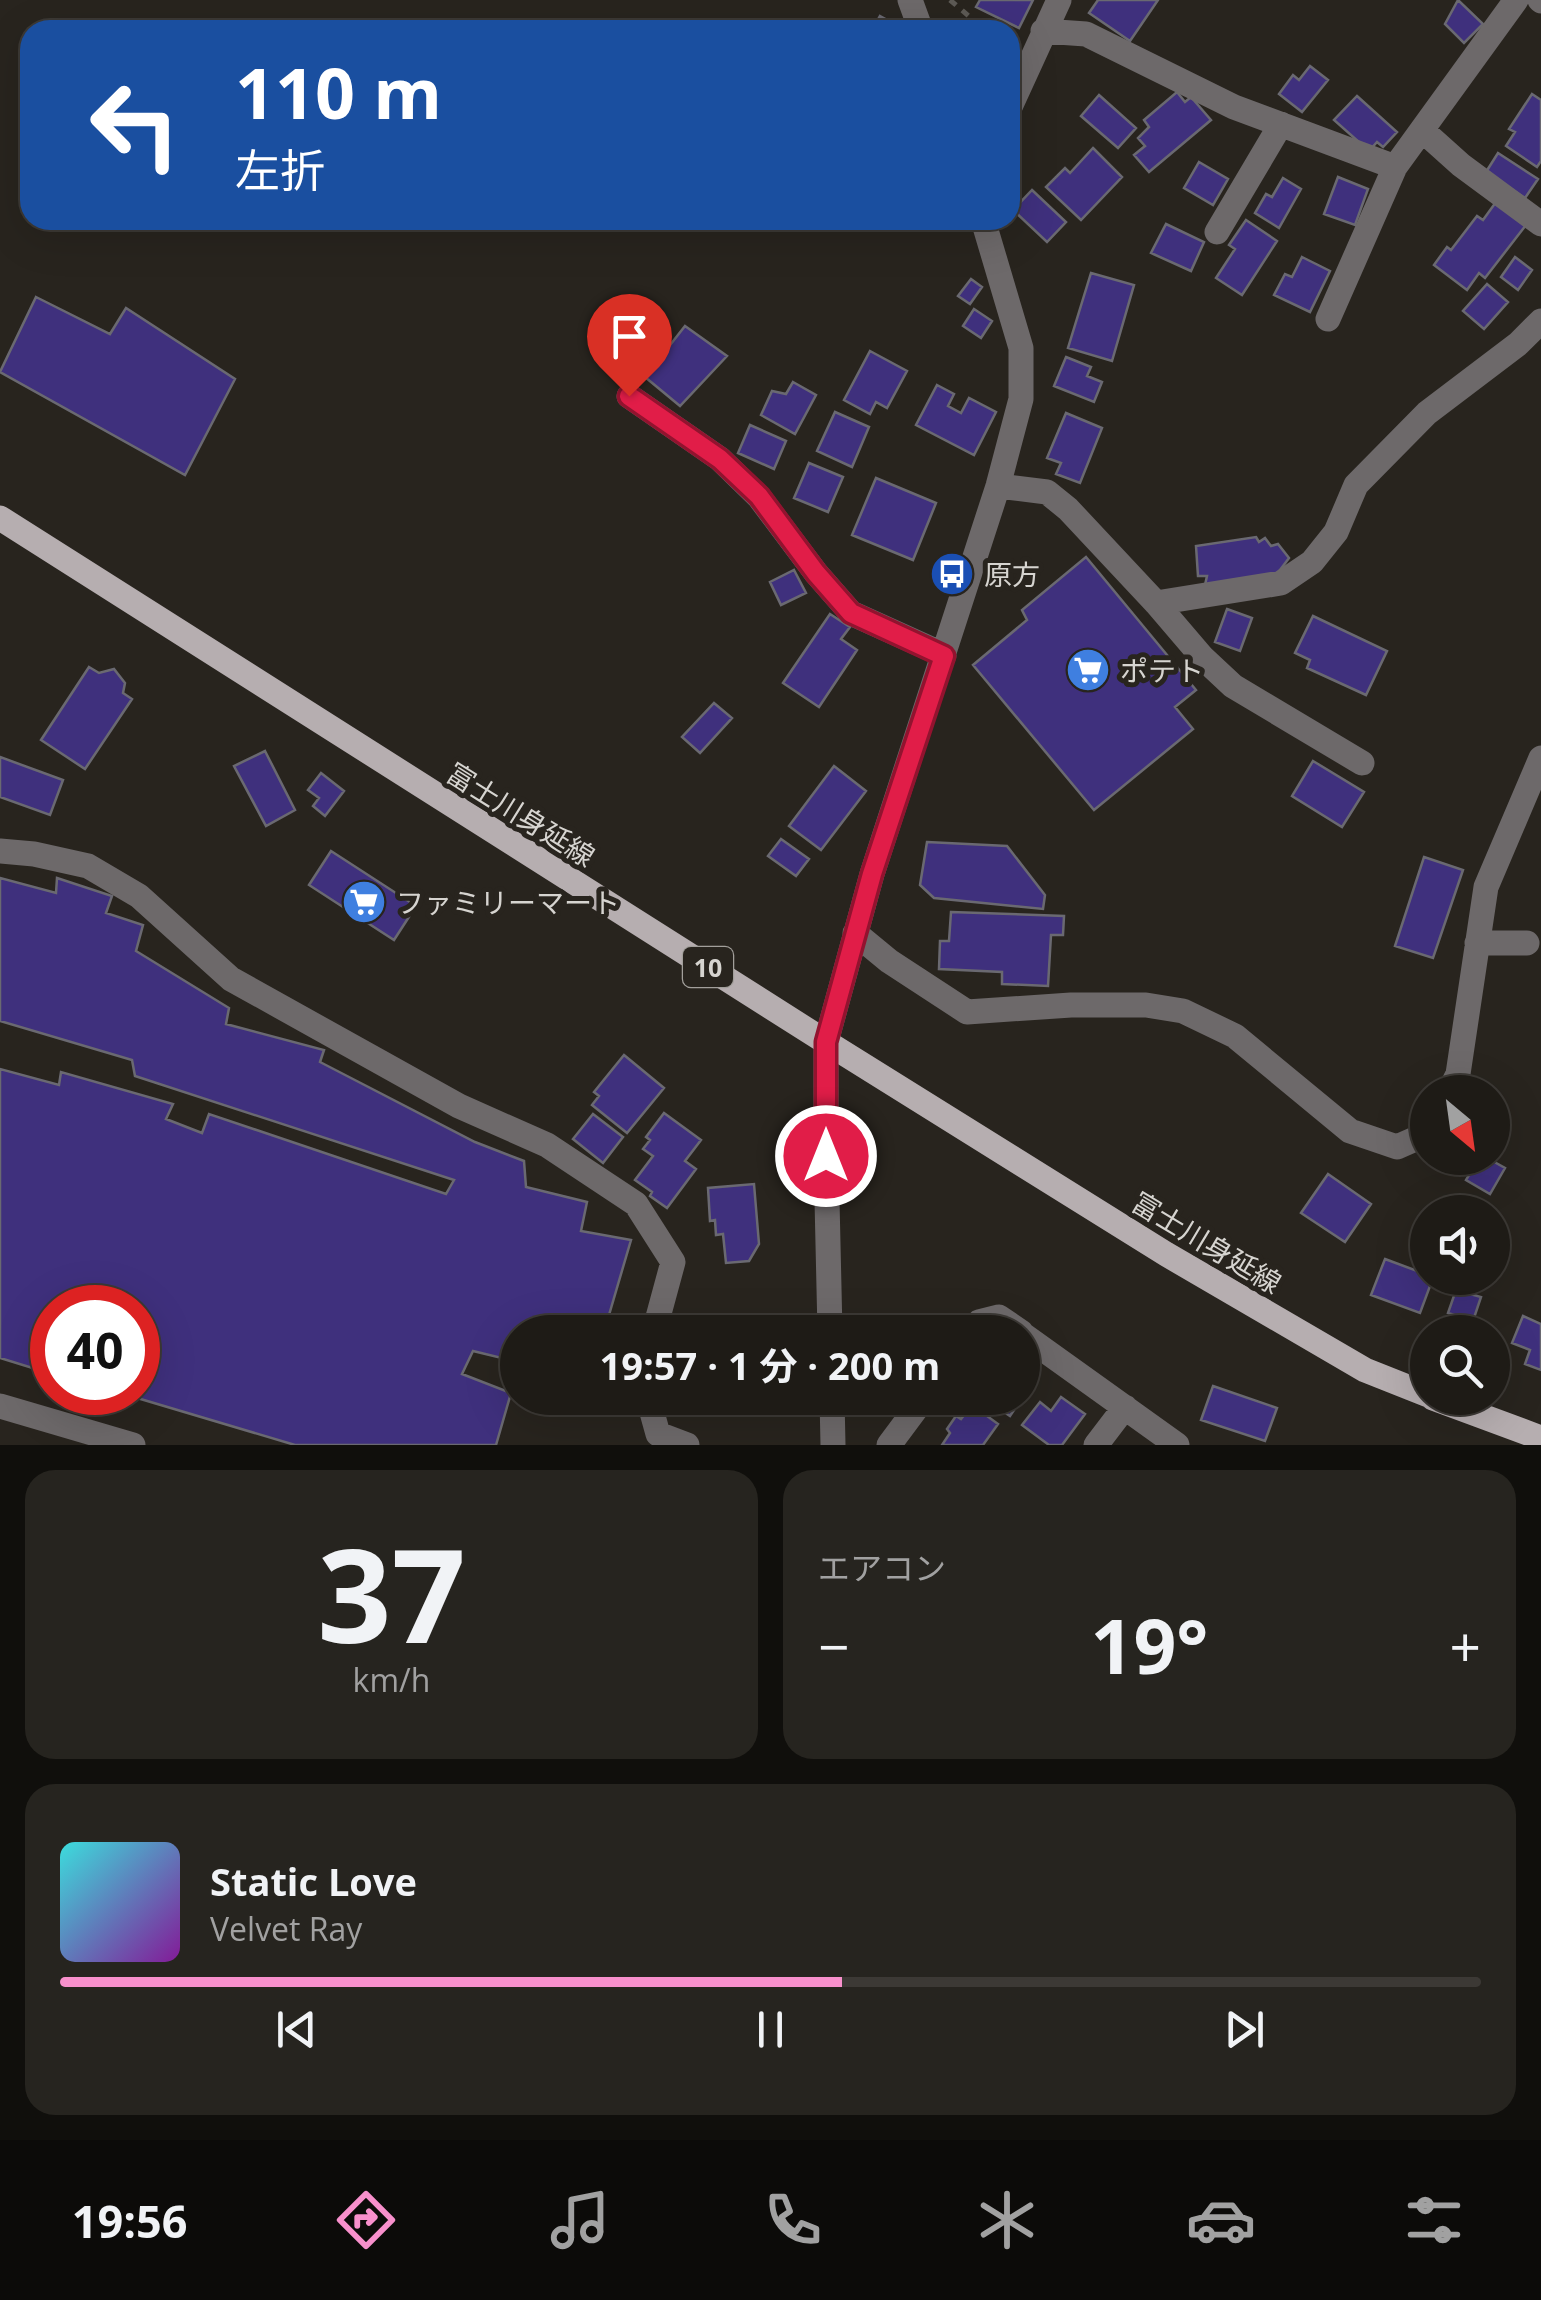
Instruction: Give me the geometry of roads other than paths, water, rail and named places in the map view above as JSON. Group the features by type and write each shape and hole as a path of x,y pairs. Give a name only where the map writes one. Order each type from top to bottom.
{"main road":[{"name":"富士川身延線","path":"0,518 1166,1254 1365,1370 1410,1388"},
{"name":"富士川身延線","path":"1480,1415 1541,1438"}],"street":[{"path":"1020,85 1059,0"},
{"path":"1328,319 1395,167 1516,0"},
{"path":"1044,31 1086,34 1234,106 1395,167"},
{"path":"1217,232 1281,124"},
{"path":"1422,130 1461,166 1541,224"},
{"path":"830,1315 826,1042 872,874 998,486 1021,399 1021,348 986,230"},
{"path":"1156,603 1281,582 1312,562 1336,532 1356,485 1427,413 1518,344 1541,321"},
{"path":"629,396 720,459 759,496 851,613 944,656"},
{"path":"998,486 1047,492 1068,509 1233,686 1362,762"},
{"path":"1458,1075 1486,887 1541,758"},
{"path":"0,851 88,866 140,896 232,980 459,1106 546,1145 636,1204 673,1262 659,1315"},
{"path":"855,933 889,961 967,1012 1071,1005 1146,1005 1182,1012 1235,1036 1350,1131 1397,1148 1410,1142"},
{"path":"1478,942 1528,943"},
{"path":"1040,1346 1178,1445"},
{"path":"0,1406 134,1445"},
{"path":"1096,1445 1125,1407"},
{"path":"653,1415 658,1434 687,1445"},
{"path":"833,1415 834,1445"},
{"path":"889,1445 911,1415"}],"place":[{"name":"原方","path":"952,574"},
{"name":"ポテト","path":"1088,670"},
{"name":"ファミリーマート","path":"364,902"}]}
